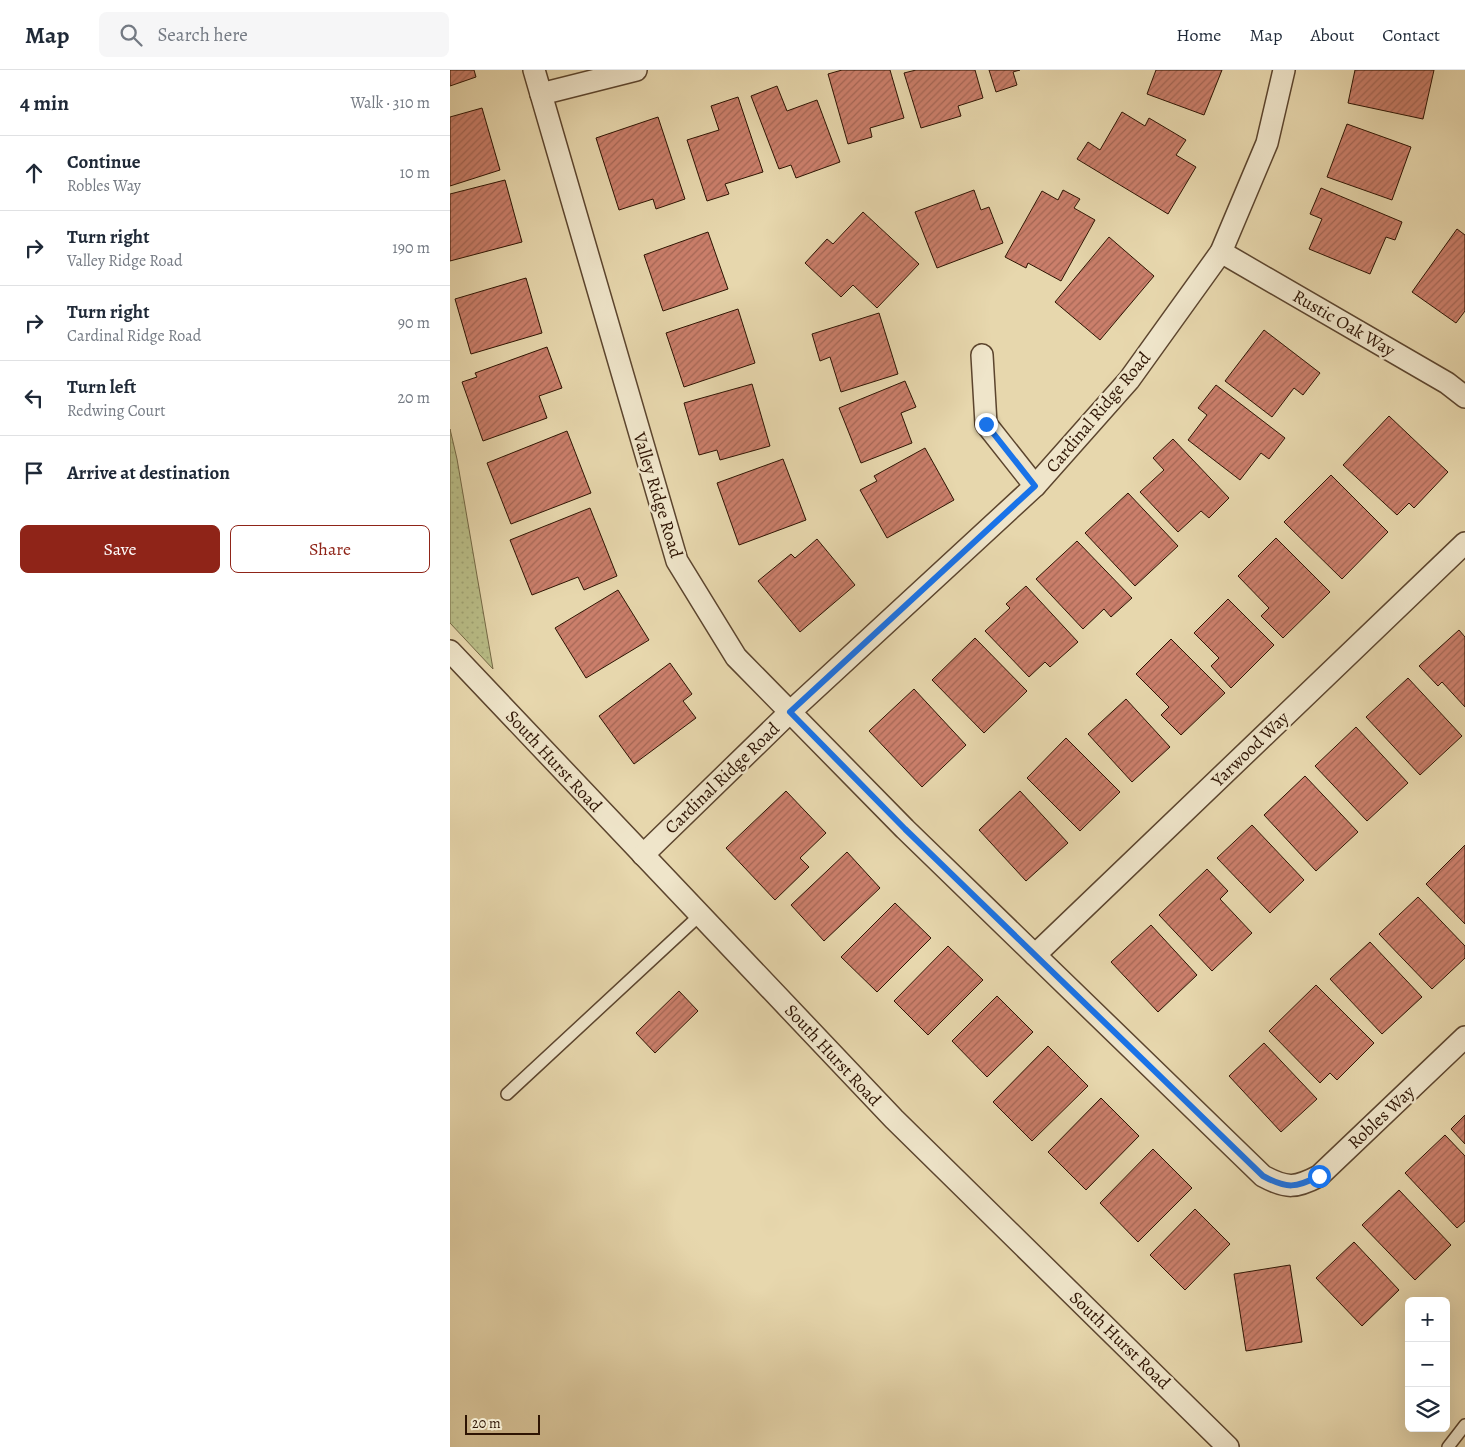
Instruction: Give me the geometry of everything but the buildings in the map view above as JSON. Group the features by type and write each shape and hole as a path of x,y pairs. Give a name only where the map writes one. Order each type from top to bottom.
{"street":[{"name":"Valley Ridge Road","path":"534,70 676,561 736,657 905,829 1263,1176 1277,1184 1292,1187"},
{"path":"541,94 636,70"},
{"name":"Cardinal Ridge Road","path":"643,855 790,712 1035,486 1129,380 1221,252 1267,143 1284,70"},
{"name":"Rustic Oak Way","path":"1221,252 1447,384 1465,397"},
{"path":"982,355 986,424 1035,486"},
{"name":"Yarwood Way","path":"1035,955 1465,543"},
{"name":"South Hurst Road","path":"450,651 894,1119 1228,1447"},
{"name":"Robles Way","path":"1292,1187 1319,1176 1465,1038"}],"lane":[{"path":"507,1094 700,915"},
{"path":"1448,1447 1465,1425"}],"green space":[{"path":"450,429 457,459 493,669 450,623"}],"route":[{"path":"986,424 1035,486 790,712 905,829 1263,1176 1277,1184 1292,1187 1319,1176"}]}
